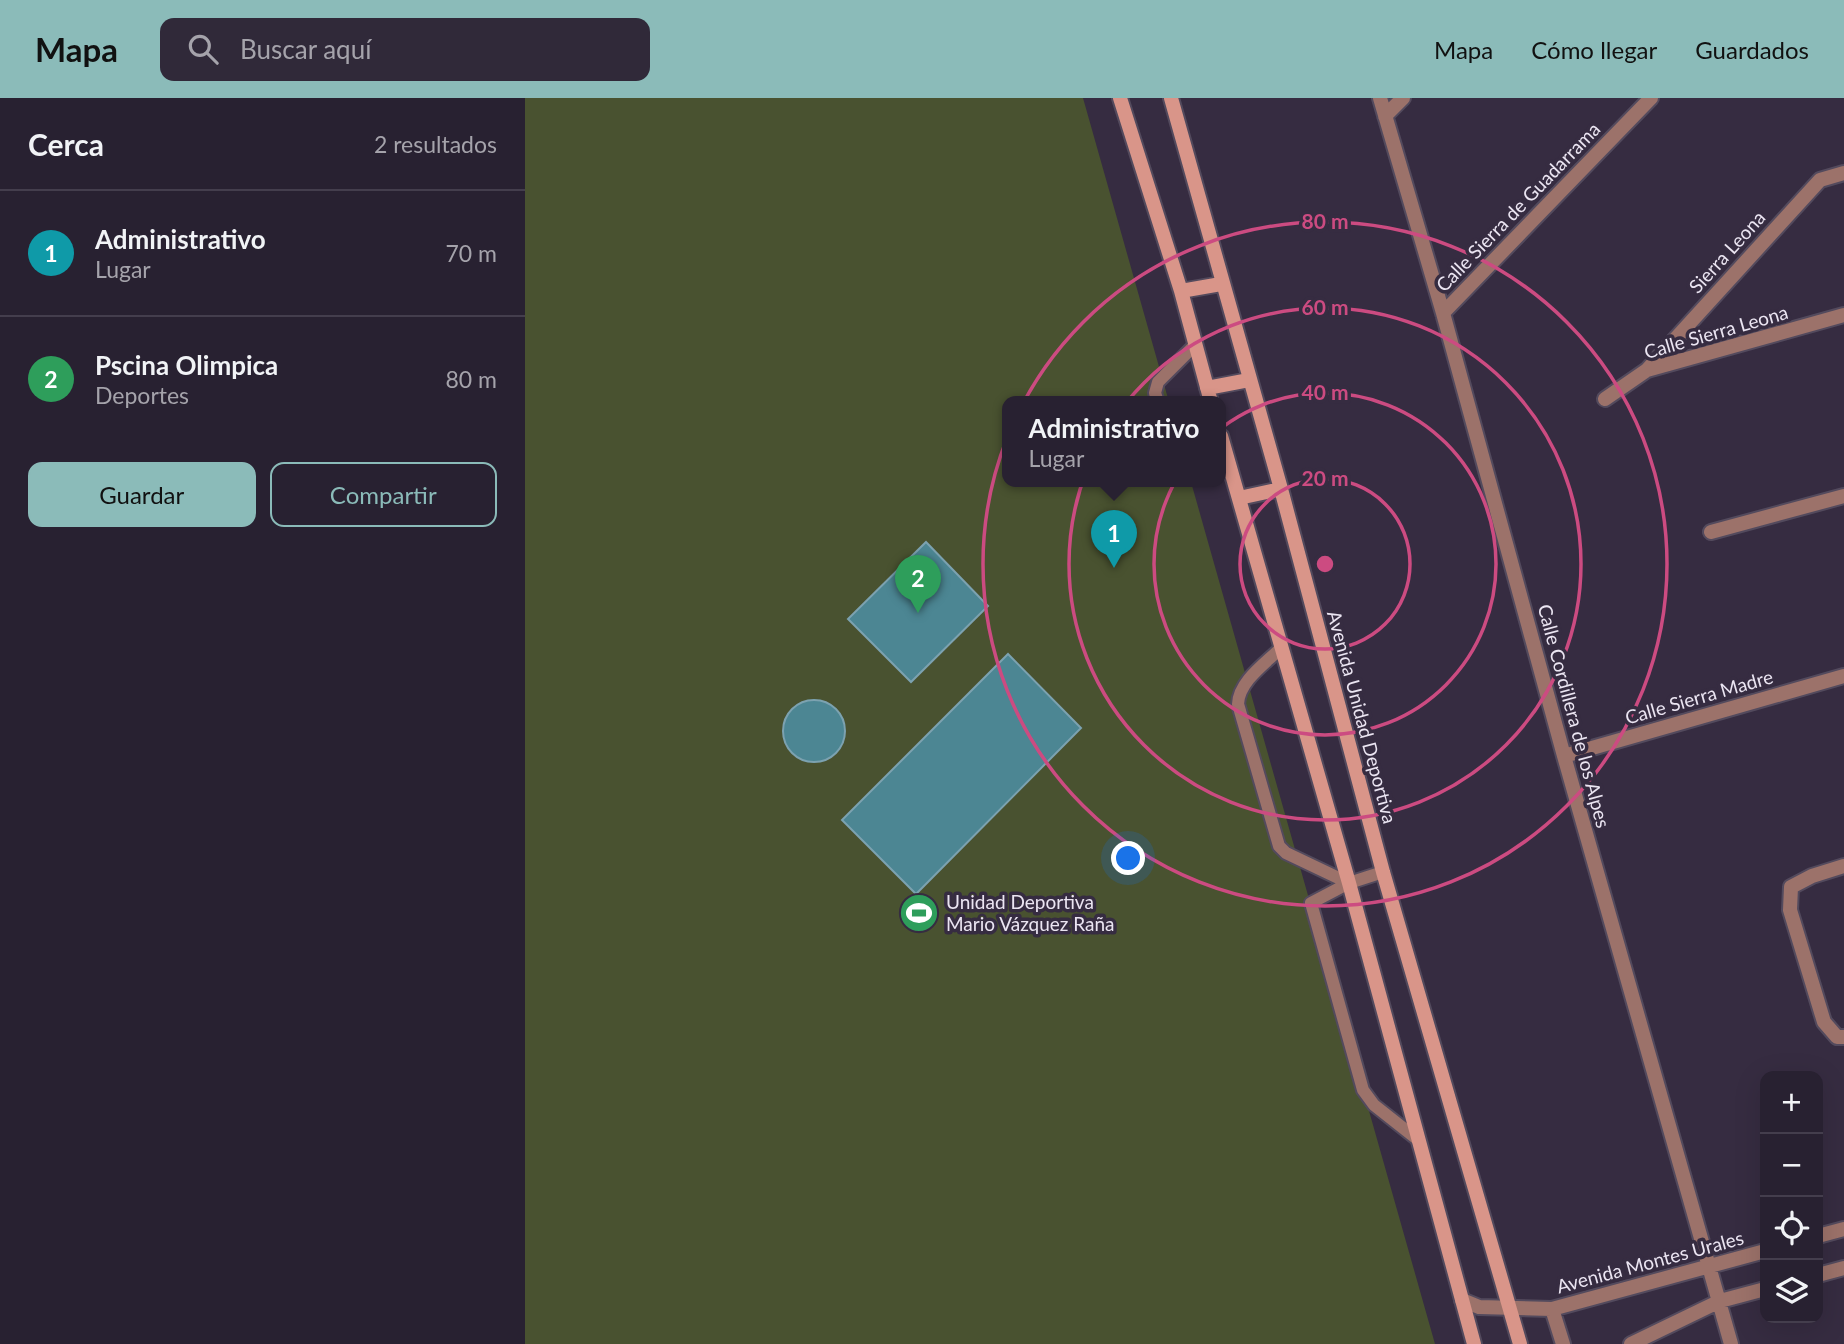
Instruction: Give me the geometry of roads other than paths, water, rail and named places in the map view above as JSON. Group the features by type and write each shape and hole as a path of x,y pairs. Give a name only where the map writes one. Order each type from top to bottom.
{"street":[{"path":"1120,98 1181,291 1209,395 1249,380"},
{"name":"Avenida Unidad Deportiva","path":"1171,98 1221,284 1281,489 1383,872 1520,1344"},
{"name":"Calle Cordillera de los Alpes","path":"1380,98 1443,313 1564,756 1731,1344"},
{"path":"1385,116 1403,98"},
{"name":"Calle Sierra de Guadarrama","path":"1443,313 1651,98"},
{"name":"Sierra Leona","path":"1647,370 1820,180 1844,173"},
{"path":"1181,291 1221,284"},
{"name":"Calle Sierra Leona","path":"1605,400 1647,370 1844,315"},
{"path":"1226,468 1239,498 1349,883 1474,1344"},
{"path":"1239,498 1281,489"},
{"path":"1711,531 1844,496"},
{"name":"Calle Sierra Madre","path":"1564,756 1844,676"},
{"path":"1840,1037 1824,1022 1790,910 1791,887 1812,876 1844,866"},
{"path":"1823,1234 1844,1228"},
{"name":"Avenida Montes Urales","path":"1462,1300 1479,1307 1552,1308 1760,1252"},
{"path":"1823,1274 1844,1268"},
{"path":"1630,1344 1720,1301 1760,1290"},
{"path":"1552,1308 1563,1344"}],"lane":[{"path":"1156,396 1158,382 1195,345"},
{"path":"1282,648 1244,685 1238,695 1238,704 1279,846 1286,853 1349,883"},
{"path":"1383,872 1349,883 1311,903 1363,1090 1374,1105 1417,1139"}],"place":[{"name":"Administrativo","path":"1114,568"},
{"name":"Pscina Olimpica","path":"918,613"},
{"name":"Unidad Deportiva Mario Vázquez Raña","path":"919,913"}]}
